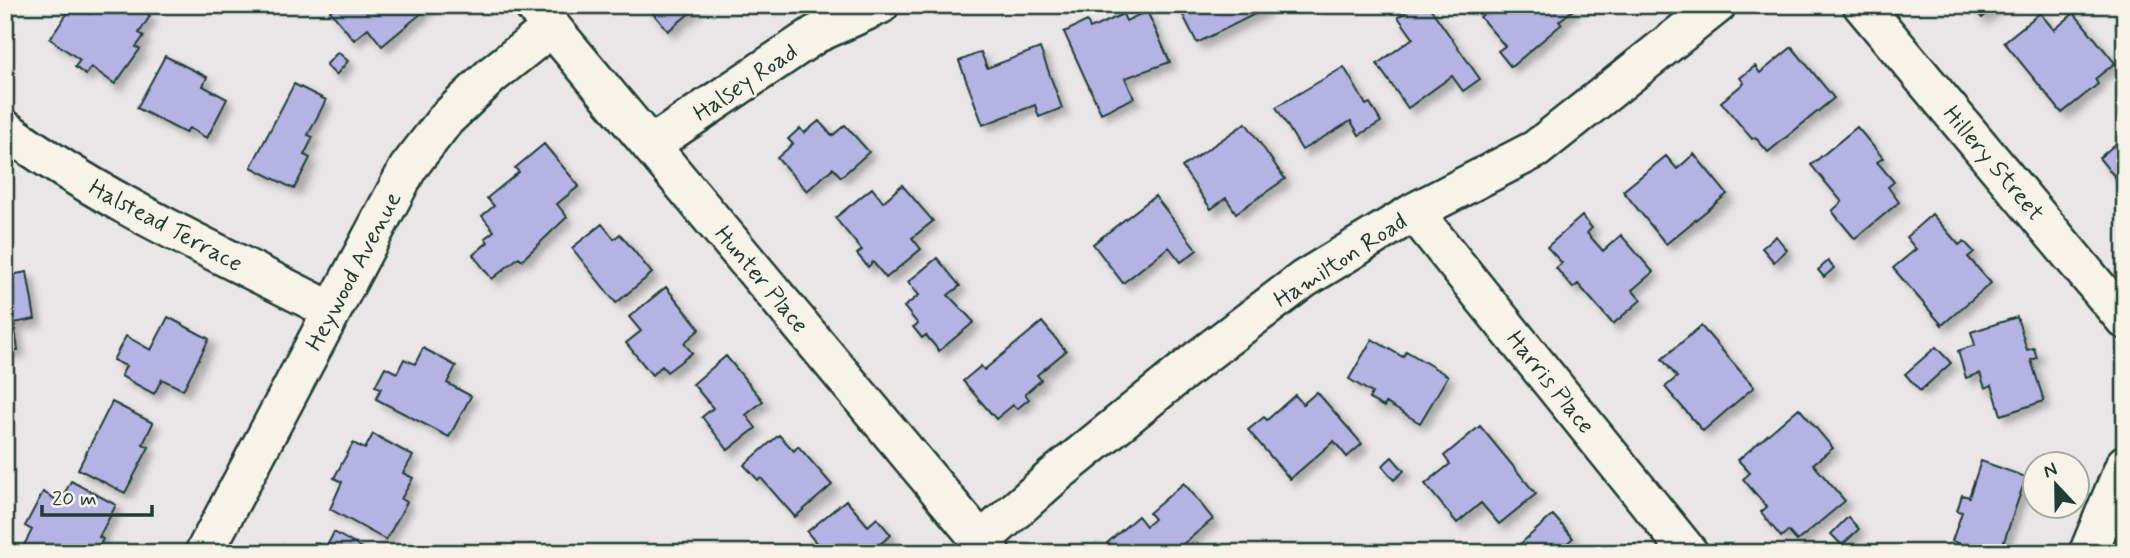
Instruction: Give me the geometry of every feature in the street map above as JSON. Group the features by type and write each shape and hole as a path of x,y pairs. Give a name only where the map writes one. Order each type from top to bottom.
{"street":[{"name":"Halsey Road","path":"651,145 816,34 880,5"},
{"name":"Hamilton Road","path":"986,547 1055,476 1196,360 1304,279 1414,212 1536,149 1717,5"},
{"name":"Hillery Street","path":"1862,5 2125,320"},
{"name":"Hunter Place","path":"542,16 986,547"},
{"name":"Heywood Avenue","path":"204,553 408,168 446,119 492,75 542,16"},
{"name":"Halstead Terrace","path":"5,129 50,162 100,191 332,311"},
{"name":"Harris Place","path":"1414,212 1689,553"},
{"path":"2088,553 2125,464"}],"building":[{"path":"73,5 90,14 97,5 116,5 125,11 129,5 135,5 150,16 139,33 144,36 136,47 140,49 115,84 91,67 86,75 75,67 80,60 50,39"},
{"path":"336,5 429,7 382,46 368,28 354,40 330,11"},
{"path":"646,5 696,5 697,7 668,31"},
{"path":"1178,5 1263,5 1265,9 1197,43"},
{"path":"1415,5 1428,5 1480,79 1463,91 1452,76 1408,108 1377,64 1413,38 1398,17"},
{"path":"1494,5 1569,5 1573,10 1559,21 1562,24 1511,67 1498,51 1505,46 1480,17"},
{"path":"1971,5 1997,5 1982,18"},
{"path":"1147,11 1170,62 1125,78 1134,98 1101,113 1064,32 1087,21 1090,29 1123,14 1126,21"},
{"path":"2040,13 2054,30 2074,13 2115,63 2095,79 2098,84 2062,113 2004,42"},
{"path":"1792,47 1834,98 1768,152 1755,137 1752,139 1721,102 1744,83 1740,78 1755,66 1760,73"},
{"path":"1040,48 1062,108 1039,117 1035,105 983,125 959,61 981,52 987,68"},
{"path":"338,52 348,61 336,75 326,65"},
{"path":"165,56 207,77 203,86 227,99 207,138 189,128 185,133 137,108"},
{"path":"1344,67 1366,105 1370,103 1381,122 1359,135 1351,121 1302,150 1276,107"},
{"path":"294,84 326,100 308,135 313,137 304,155 310,158 294,189 251,167"},
{"path":"819,121 832,136 845,125 869,152 841,177 833,168 807,191 777,158 793,144 788,139 800,128 804,133"},
{"path":"1246,123 1285,179 1236,213 1226,198 1211,209 1182,167"},
{"path":"1857,127 1883,158 1877,162 1894,182 1888,187 1899,202 1855,239 1832,211 1842,202 1811,165"},
{"path":"2125,136 2125,189 2099,158"},
{"path":"544,144 579,186 557,204 567,217 522,260 519,257 492,279 473,255 488,242 485,238 494,231 482,216 494,206 487,198 519,172 515,168"},
{"path":"1694,154 1727,194 1666,244 1623,191 1666,156 1677,169"},
{"path":"902,185 933,221 912,238 921,249 886,278 873,262 868,267 857,254 862,250 835,218 872,188 883,202"},
{"path":"1155,196 1197,250 1181,262 1169,247 1123,283 1093,244"},
{"path":"1932,214 1959,245 1964,241 1974,252 1968,257 1991,283 1942,325 1893,268 1916,249 1906,237"},
{"path":"1582,216 1592,228 1587,233 1603,251 1621,235 1653,272 1632,290 1641,300 1613,324 1578,284 1573,288 1556,268 1562,263 1547,247"},
{"path":"602,224 614,239 620,234 652,273 616,303 572,248"},
{"path":"1776,236 1787,250 1774,262 1762,248"},
{"path":"937,258 960,286 948,295 974,322 939,351 926,335 922,338 913,327 918,324 904,307 919,295 908,282"},
{"path":"1828,261 1834,268 1824,277 1818,270"},
{"path":"27,272 35,319 14,323 18,350 5,352 5,276"},
{"path":"666,287 700,329 684,343 692,353 667,372 662,366 652,375 626,343 641,331 629,317"},
{"path":"168,317 209,339 183,390 162,379 154,394 121,376 126,366 113,360 126,336 151,350"},
{"path":"2017,317 2027,350 2034,348 2037,358 2031,360 2044,401 2001,415 1992,385 1985,388 1980,373 1966,378 1958,351 1975,345 1971,332"},
{"path":"1042,322 1066,351 1037,375 1041,380 1025,394 1029,399 1017,409 1013,405 996,419 963,381 981,366 984,370"},
{"path":"1701,326 1754,387 1703,431 1665,387 1677,377 1662,359"},
{"path":"1372,339 1403,357 1406,351 1448,376 1420,423 1386,403 1384,407 1369,399 1372,393 1349,379"},
{"path":"1936,347 1951,363 1920,391 1905,374"},
{"path":"423,348 456,366 447,383 471,396 449,437 376,399 381,388 375,386 385,367 397,373 404,359 415,364"},
{"path":"726,356 763,401 746,415 756,428 728,450 702,417 713,408 693,384"},
{"path":"1317,392 1362,444 1347,457 1334,441 1290,479 1248,430 1264,417 1267,420 1295,395 1303,404"},
{"path":"112,402 153,423 143,444 149,447 125,493 78,469"},
{"path":"1799,408 1833,448 1813,464 1845,501 1797,541 1788,531 1781,537 1761,512 1767,507 1743,479 1750,473 1738,460"},
{"path":"1480,426 1536,494 1499,524 1481,503 1457,523 1425,484 1450,464 1444,456"},
{"path":"373,434 413,456 403,473 413,478 401,499 407,502 386,540 330,509 342,482 334,478 353,443 365,449"},
{"path":"779,435 794,451 798,446 832,485 795,517 761,478 758,480 744,465"},
{"path":"1392,457 1404,471 1394,480 1382,466"},
{"path":"1981,461 2022,476 2022,489 2000,553 1985,553 1952,541 1962,512 1957,511 1962,495 1969,497"},
{"path":"71,481 116,505 99,537 103,539 96,553 78,553 71,549 70,553 39,553 24,545 32,530 25,526 43,492 60,502"},
{"path":"1184,483 1213,519 1182,545 1185,550 1182,553 1115,553 1107,543 1138,516 1146,526 1154,519 1149,513"},
{"path":"846,500 868,526 877,518 891,535 869,553 813,553 818,545 807,532"},
{"path":"1553,515 1573,538 1566,544 1574,553 1510,553"},
{"path":"1848,517 1859,529 1842,545 1831,534"},
{"path":"334,532 365,550 363,553 309,553 315,542 326,548"}]}
